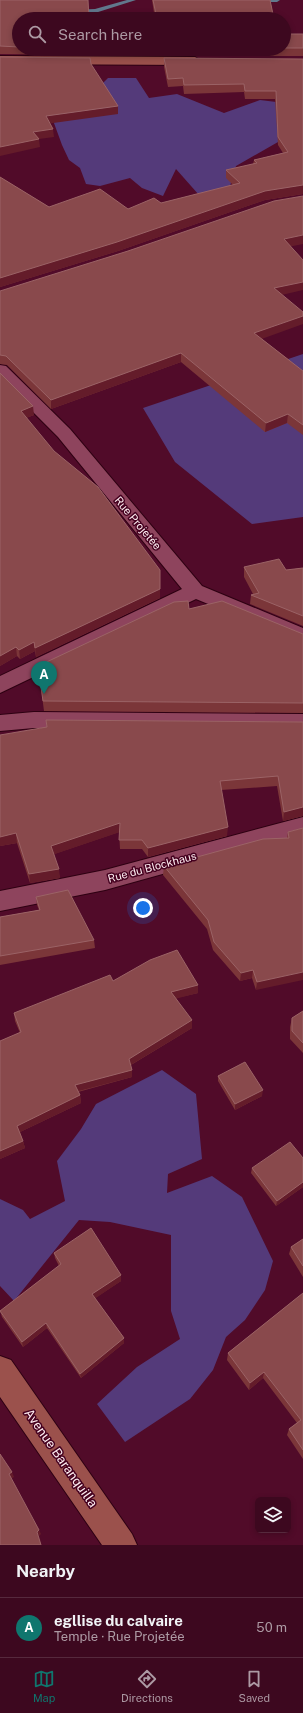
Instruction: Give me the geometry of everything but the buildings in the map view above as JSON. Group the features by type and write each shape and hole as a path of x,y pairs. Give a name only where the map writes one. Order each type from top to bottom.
{"street":[{"path":"0,60 207,61"},
{"name":"Rue Projetée","path":"0,370 64,433 195,591 303,636"},
{"path":"0,685 195,591"},
{"path":"0,723 34,720 303,722"},
{"name":"Rue du Blockhaus","path":"0,901 105,880 303,826"},
{"name":"Avenue Baranquilla","path":"0,1371 121,1545"}],"shaded area":[{"path":"108,78 136,78 149,98 177,94 224,113 260,100 301,105 285,138 236,166 228,193 199,195 176,169 163,196 142,188 130,178 100,186 86,184 80,168 69,160 62,145 43,93 100,86"},
{"path":"303,354 303,517 252,524 175,462 143,408"},
{"path":"162,1070 196,1094 202,1159 168,1174 167,1193 212,1176 242,1197 273,1261 265,1290 245,1320 226,1337 213,1370 190,1399 125,1442 97,1404 137,1367 180,1339 171,1311 171,1235 110,1222 79,1220 14,1301 0,1286 0,1199 23,1210 30,1219 65,1201 57,1161 81,1129 96,1104"}],"waterway":[{"path":"73,12 95,11 133,0"},
{"path":"256,0 277,0"}],"place":[{"name":"egllise du calvaire","path":"44,694"}]}
